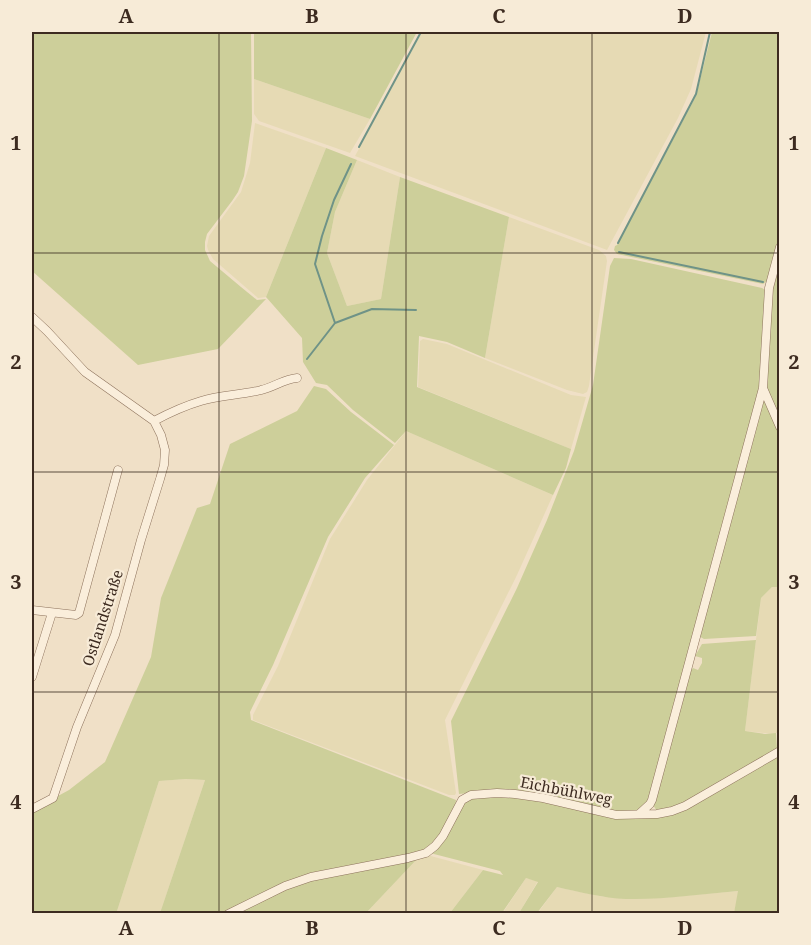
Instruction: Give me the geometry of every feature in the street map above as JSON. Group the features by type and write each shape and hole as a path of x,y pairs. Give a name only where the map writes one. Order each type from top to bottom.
{"street":[{"path":"639,814 652,800 762,388 769,288 780,247"},
{"path":"32,317 85,372 154,421 179,408 203,400 264,389 297,378"},
{"path":"762,388 780,427"},
{"name":"Ostlandstraße","path":"32,809 53,798 77,727 115,634 164,465 165,450 154,421"},
{"path":"32,610 76,615 79,613 118,470"},
{"path":"32,677 52,613"},
{"name":"Eichbühlweg","path":"228,914 285,886 311,877 426,853 443,836 462,800 471,795 515,794 616,815 657,814 686,806 780,751"}],"shaded area":[{"path":"422,32 706,32 691,89 678,118 607,250 355,156"},
{"path":"254,79 370,119 350,153 259,121 254,114"},
{"path":"255,123 326,148 266,297 258,298 213,259 207,246 209,236 241,192 250,163"},
{"path":"357,160 400,177 381,299 347,306 327,253 335,212"},
{"path":"509,217 599,250 606,256 589,386 587,392 583,394 485,358"},
{"path":"423,339 447,344 571,395 586,397 571,449 418,387 420,341"},
{"path":"406,431 553,495 517,575 445,720 455,795 449,795 253,720 253,715 278,666 330,539 367,480"},
{"path":"772,587 779,587 779,732 774,734 745,731 761,598"},
{"path":"205,780 160,913 126,914 117,911 159,781"},
{"path":"427,855 483,870 450,913 365,914 419,857"},
{"path":"526,878 538,881 519,913 502,914"},
{"path":"557,887 604,897 660,898 739,891 734,913 537,914"}],"green space":[{"path":"32,32 251,32 252,121 244,176 238,192 207,234 205,250 210,261 257,300 266,299 218,349 138,365 32,271"},
{"path":"254,32 417,32 370,119 254,79"},
{"path":"712,32 779,32 780,240 770,279 763,284 617,254 614,250 696,96"},
{"path":"326,148 357,160 335,212 327,253 347,306 381,299 400,177 509,217 485,358 447,342 419,336 417,387 571,449 566,468 553,495 406,431 395,443 353,410 327,385 316,383 303,362 302,338 266,297"},
{"path":"614,258 631,259 762,288 767,296 760,389 649,801 641,810 622,813 488,791 459,794 451,721 517,588 574,451 593,385 610,266"},
{"path":"779,260 779,419 765,382 773,286"},
{"path":"314,386 326,389 351,412 394,445 365,478 328,537 273,665 250,712 251,720 456,800 455,808 442,836 426,850 288,882 222,913 160,913 205,780 159,781 117,911 126,913 32,913 32,812 56,800 58,796 105,762 151,657 161,598 197,508 210,504 230,444 297,411"},
{"path":"768,401 779,430 779,587 772,587 761,598 756,636 704,639 697,635 763,402"},
{"path":"756,640 745,731 776,733 777,749 675,808 657,811 653,805 688,673 693,668 698,670 702,663 702,658 695,656 702,644"},
{"path":"779,755 779,913 734,913 738,891 668,898 626,899 557,887 537,913 519,913 538,882 526,878 502,913 450,913 483,870 503,875 500,871 430,853 464,803 473,798 515,796 611,816 668,815"},
{"path":"419,857 366,913 232,914 311,879"}],"waterway":[{"path":"359,147 421,32"},
{"path":"618,243 696,94 710,32"},
{"path":"307,359 335,323 315,264 334,200 351,164"},
{"path":"619,252 763,282"},
{"path":"335,323 372,309 416,310"}]}
